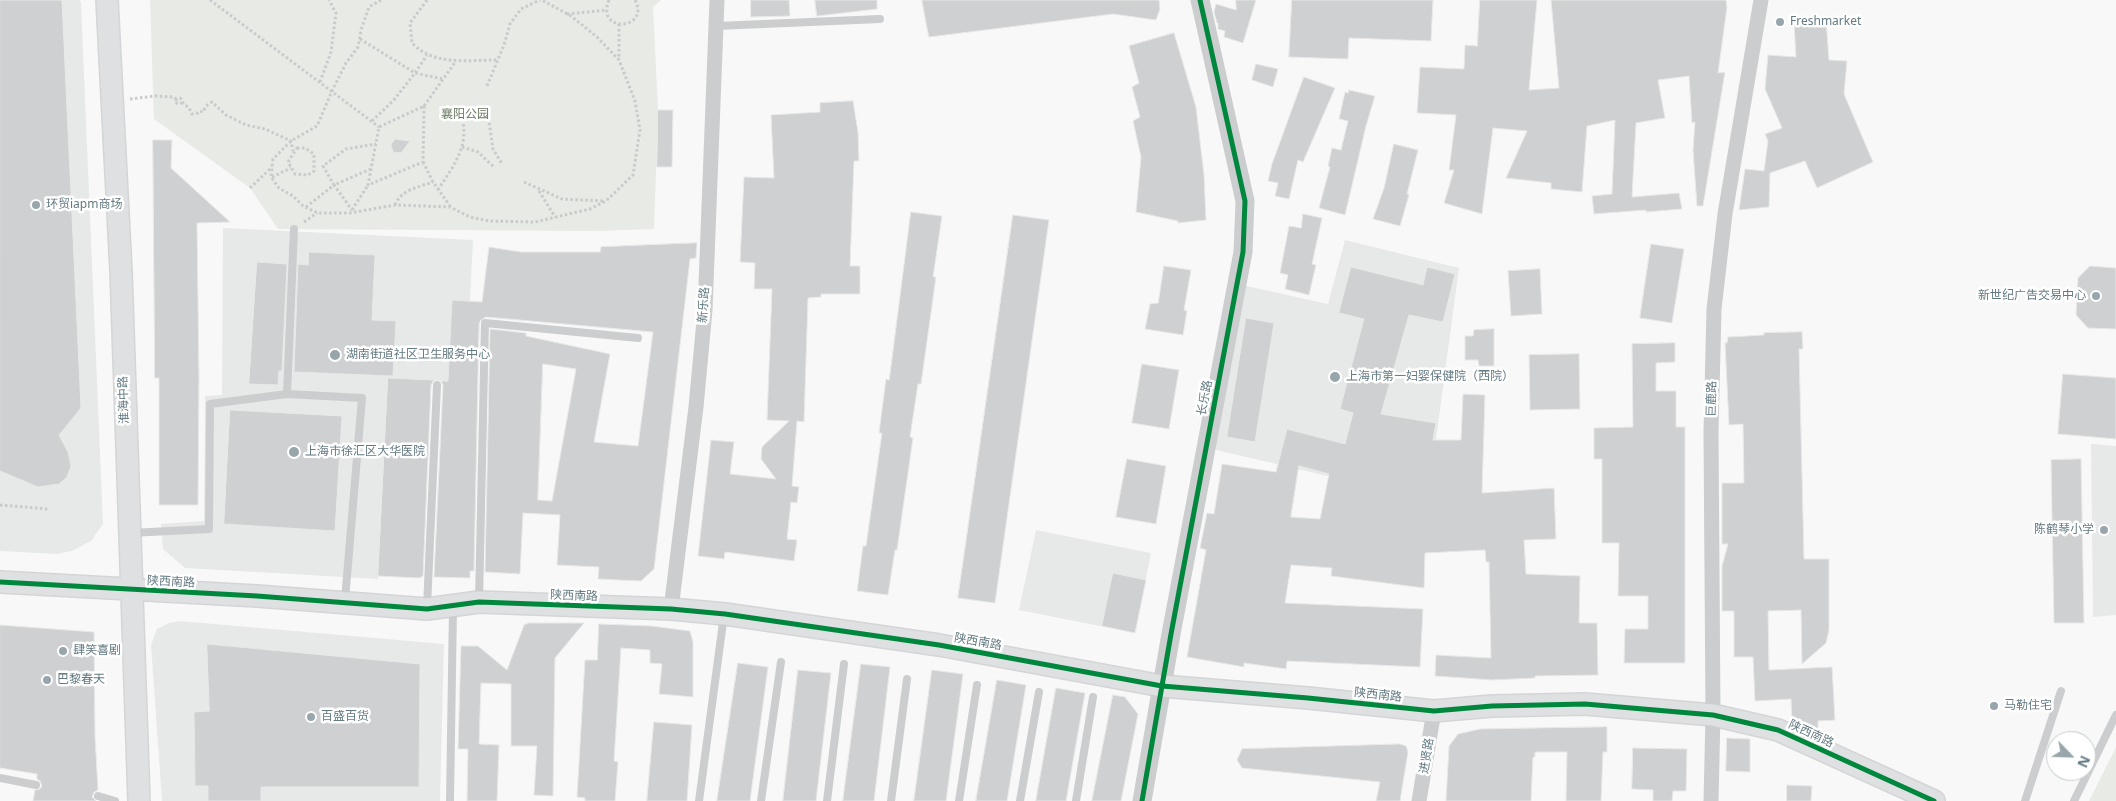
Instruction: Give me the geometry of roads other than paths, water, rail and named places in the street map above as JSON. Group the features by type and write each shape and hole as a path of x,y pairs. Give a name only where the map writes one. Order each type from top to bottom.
{"main road":[{"name":"淮海中路","path":"107,0 121,271 140,801"},
{"name":"陕西南路","path":"0,582 257,596 427,609 479,602 672,609 724,614 939,645 1162,686 1434,711 1492,706 1585,704 1713,715 1778,730 1934,801"}],"street":[{"name":"新乐路","path":"672,609 696,407 704,310 718,0"},
{"name":"长乐路","path":"1142,801 1243,252 1245,201 1200,0"},
{"name":"巨鹿路","path":"1711,801 1713,715 1711,432 1714,309 1726,214 1762,0"},
{"name":"进贤路","path":"1419,801 1434,711"}],"lane":[{"path":"717,26 880,19"},
{"path":"287,394 294,229"},
{"path":"479,602 485,323 638,338"},
{"path":"427,609 437,385"},
{"path":"129,533 209,529 210,404 287,394 362,398 345,604"},
{"path":"450,801 453,606"},
{"path":"699,801 724,614"},
{"path":"761,801 781,662"},
{"path":"827,801 844,664"},
{"path":"891,801 906,678"},
{"path":"959,801 977,685"},
{"path":"2025,801 2061,691"},
{"path":"1020,801 1039,692"},
{"path":"1076,801 1094,697"},
{"path":"2074,801 2116,715"},
{"path":"0,778 36,784"},
{"path":"98,796 115,801"}],"place":[{"name":"Freshmarket","path":"1780,22"},
{"name":"环贸iapm商场","path":"36,205"},
{"name":"新世纪广告交易中心","path":"2096,296"},
{"name":"湖南街道社区卫生服务中心","path":"335,355"},
{"name":"上海市第一妇婴保健院（西院）","path":"1335,377"},
{"name":"上海市徐汇区大华医院","path":"294,452"},
{"name":"陈鹤琴小学","path":"2104,530"},
{"name":"肆笑喜剧","path":"63,651"},
{"name":"巴黎春天","path":"47,680"},
{"name":"马勒住宅","path":"1994,706"},
{"name":"百盛百货","path":"311,717"}],"park label":[{"name":"襄阳公园","path":"465,115"}]}
